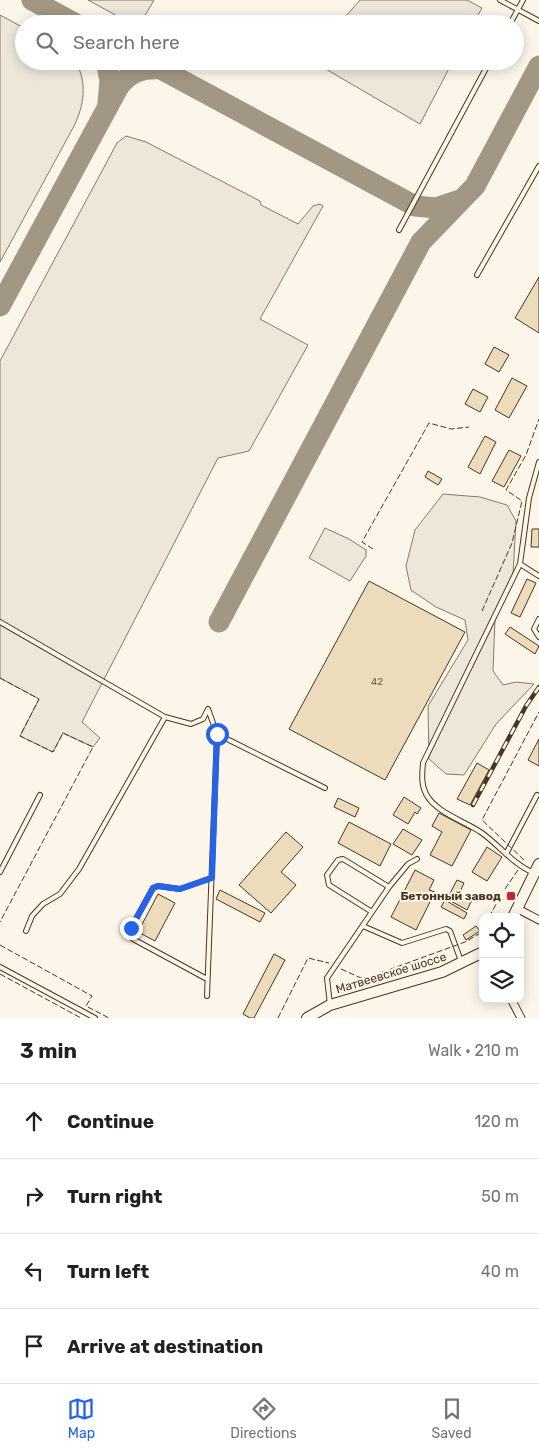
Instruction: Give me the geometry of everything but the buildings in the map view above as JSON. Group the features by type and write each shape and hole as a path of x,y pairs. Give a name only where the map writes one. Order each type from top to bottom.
{"main road":[{"path":"516,913 537,868"},
{"name":"Матвеевское шоссе","path":"307,1018 330,1005 442,972 479,954"}],"street":[{"path":"524,915 539,920"},
{"path":"513,1003 521,1018"}],"lane":[{"path":"500,0 539,21"},
{"path":"515,15 523,0"},
{"path":"399,230 485,70"},
{"path":"478,275 539,166"},
{"path":"537,868 525,869 482,833 434,804 426,793 422,778 423,764 520,564 529,498 539,462"},
{"path":"520,564 539,576"},
{"path":"539,620 534,629 539,637"},
{"path":"0,622 165,717 191,724 203,719 208,709 217,734 206,996"},
{"path":"26,932 32,916 44,904 60,894 79,869 165,717"},
{"path":"217,734 325,788"},
{"path":"506,854 537,794"},
{"path":"0,872 40,795"},
{"path":"372,912 329,885 327,875 338,860 343,859 389,887"},
{"path":"330,1005 327,978 389,887 408,864 417,859"},
{"path":"207,979 133,938 131,928 153,888 158,886 180,889 212,878"},
{"path":"363,926 402,943 446,929 450,931 462,963"},
{"path":"0,967 95,1018"}],"shaded area":[{"path":"88,0 154,0 145,15 116,15"},
{"path":"360,0 467,0 482,8 478,15 347,15"},
{"path":"0,15 15,23 15,70 79,70 82,77 83,94 74,126 0,262"},
{"path":"327,70 448,70 420,124"},
{"path":"126,136 146,142 260,201 261,205 298,224 313,206 320,204 323,206 260,319 308,345 249,451 218,458 82,722 100,738 93,747 63,733 53,752 20,736 39,699 0,678 0,361 117,143"},
{"path":"443,494 480,497 507,505 516,521 513,575 495,619 493,671 503,685 516,682 534,684 496,724 464,775 446,774 429,759 428,706 468,640 465,620 436,607 411,590 406,566 415,530"},
{"path":"325,528 349,539 366,550 366,556 350,581 309,558"}],"taxiway":[{"path":"32,0 60,15"},
{"path":"219,622 421,242 475,186 539,66"},
{"path":"108,70 110,80 108,103"},
{"path":"0,306 118,88 127,78 142,70"},
{"path":"163,70 415,206 436,208 460,200"}],"railway":[{"path":"473,805 526,706 539,687"}],"fence":[{"path":"482,611 512,543 522,501 506,490 526,455 539,419"},
{"path":"373,549 362,542 429,423 451,429 469,427"},
{"path":"0,678 39,699 20,736 53,752 63,733 93,747 0,922"},
{"path":"524,860 482,820 539,712"},
{"path":"505,889 518,870"},
{"path":"491,913 500,897"},
{"path":"341,969 361,978 369,977 465,942 479,934"},
{"path":"0,945 92,996 86,1006 109,1018"},
{"path":"278,1018 308,958 329,963"},
{"path":"0,974 81,1018"}],"place":[{"name":"Бетонный завод","path":"511,896"}],"route":[{"path":"131,928 153,888 158,886 180,889 212,878 217,734"}]}
